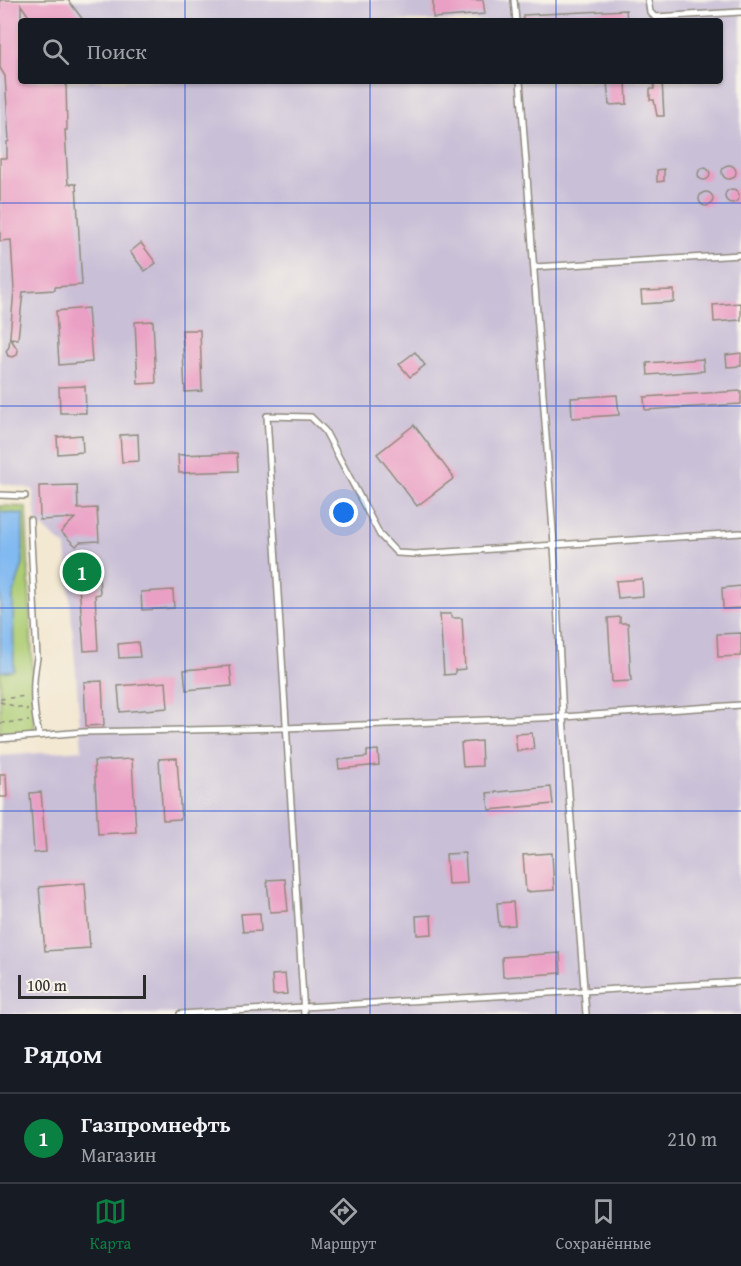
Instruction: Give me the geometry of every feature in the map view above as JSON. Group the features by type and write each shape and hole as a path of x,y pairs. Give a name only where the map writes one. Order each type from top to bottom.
{"lane":[{"path":"514,0 516,18"},
{"path":"648,0 650,12 655,17 741,12"},
{"path":"520,84 554,545 563,717 586,1014"},
{"path":"535,267 741,255"},
{"path":"304,1011 267,416 311,417 325,431 380,535 397,553 415,554 741,533"},
{"path":"0,495 26,496"},
{"path":"30,520 37,658 34,673 34,712 39,735"},
{"path":"0,739 83,732 285,728 563,717 741,705"},
{"path":"180,1014 304,1011 741,982"}],"path":[{"path":"0,701 34,695"},
{"path":"0,701 34,712"},
{"path":"0,723 36,721"}],"shaded area":[{"path":"0,0 741,0 741,1014 0,1014 0,756 82,750 66,547 36,522 33,489 0,483"}],"green space":[{"path":"0,506 26,507 35,732 0,735"}],"water":[{"path":"0,512 23,514 23,564 13,596 14,670 0,672"}],"building":[{"path":"0,0 68,0 82,18 30,18 21,5 21,18 18,18 18,84 66,84 67,130 65,130 68,184 76,184 82,285 23,292 18,339 10,338 18,350 17,355 13,357 8,356 6,351 9,347 14,290 11,240 0,241 0,158 7,158 7,142 9,141 5,76 0,68"},
{"path":"433,0 483,0 485,14 433,18"},
{"path":"626,10 627,18 523,18 523,15"},
{"path":"607,84 626,84 627,104 609,105"},
{"path":"654,84 662,84 664,116 657,116 654,100 650,100 650,89 654,89"},
{"path":"729,165 734,167 736,172 734,177 729,179 724,177 722,172 724,167"},
{"path":"706,168 709,169 709,179 702,180 699,179 698,172 699,169"},
{"path":"664,169 664,181 657,182 657,170"},
{"path":"732,189 737,191 739,196 737,201 732,203 727,201 725,196 727,191"},
{"path":"706,192 711,194 713,199 711,204 706,206 701,204 699,199 701,194"},
{"path":"141,243 156,263 145,271 130,252"},
{"path":"674,290 674,302 642,304 641,291"},
{"path":"741,303 741,320 714,322 713,305"},
{"path":"88,308 92,362 59,365 56,311"},
{"path":"153,321 156,383 138,384 135,322"},
{"path":"182,330 200,330 202,391 185,392"},
{"path":"415,352 425,365 410,377 399,364"},
{"path":"741,353 741,366 727,367 726,355"},
{"path":"703,359 704,371 648,375 647,363"},
{"path":"85,386 86,413 60,413 59,387"},
{"path":"741,391 741,404 645,410 644,397"},
{"path":"617,395 619,415 572,418 571,398"},
{"path":"414,425 454,478 417,506 377,454"},
{"path":"138,434 139,461 122,462 120,435"},
{"path":"82,435 83,452 58,454 57,437"},
{"path":"237,453 238,471 179,473 178,455"},
{"path":"77,485 78,509 97,508 99,541 80,542 76,546 61,532 75,518 40,520 39,486"},
{"path":"98,558 100,594 95,595 98,650 84,651 77,559"},
{"path":"642,579 643,596 618,598 616,581"},
{"path":"741,586 741,608 723,609 722,588"},
{"path":"173,590 174,608 142,610 141,592"},
{"path":"440,614 451,614 452,618 462,618 465,669 455,670 455,674 444,675"},
{"path":"620,617 620,623 628,623 631,681 612,682 608,618"},
{"path":"741,633 741,656 718,657 717,634"},
{"path":"138,642 140,657 119,658 118,644"},
{"path":"230,666 232,686 186,690 184,670"},
{"path":"102,681 104,725 86,726 84,682"},
{"path":"166,682 168,708 120,712 118,686"},
{"path":"532,733 534,749 517,751 515,734"},
{"path":"481,741 482,766 463,767 461,743"},
{"path":"378,750 379,765 339,769 338,760 367,757 367,751"},
{"path":"177,758 181,819 163,820 159,759"},
{"path":"132,759 136,832 98,834 94,761"},
{"path":"0,774 6,774 7,797 0,797"},
{"path":"551,787 553,804 489,810 487,793"},
{"path":"41,792 46,852 34,853 30,793"},
{"path":"465,853 467,883 448,884 446,854"},
{"path":"552,853 554,890 526,892 523,855"},
{"path":"285,879 288,911 270,912 267,880"},
{"path":"85,883 90,948 45,951 39,887"},
{"path":"513,902 515,925 499,926 497,903"},
{"path":"260,913 261,931 243,932 241,914"},
{"path":"431,915 432,934 417,935 416,916"},
{"path":"560,953 561,973 503,977 502,957"},
{"path":"285,974 287,994 273,995 272,975"}],"place":[{"name":"Газпромнефть","path":"82,572"}]}
